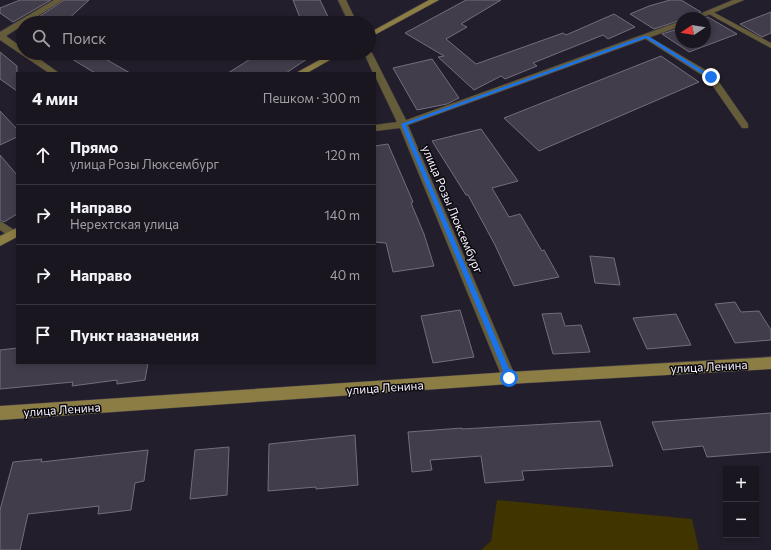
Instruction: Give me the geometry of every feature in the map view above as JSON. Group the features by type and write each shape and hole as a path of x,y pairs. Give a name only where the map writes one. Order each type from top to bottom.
{"main road":[{"path":"376,32 435,0"},
{"path":"302,72 325,60"},
{"path":"0,242 15,233"},
{"name":"улица Ленина","path":"0,413 509,378 771,363"}],"street":[{"path":"32,16 58,0"},
{"path":"342,0 350,16"},
{"path":"709,12 740,0"},
{"path":"376,128 403,124 675,25"},
{"path":"16,26 0,36 16,47"},
{"path":"36,60 54,72"},
{"name":"улица Розы Люксембург","path":"371,60 403,124 509,378"}],"lane":[{"path":"711,13 771,46"},
{"path":"646,37 711,77 745,126"},
{"path":"0,225 15,233"}],"shaded area":[{"path":"497,500 692,519 699,550 481,550 491,541"}],"building":[{"path":"20,0 51,0 23,16 16,16 16,20 13,22 0,13 0,8"},
{"path":"64,0 89,0 72,16 40,16"},
{"path":"293,0 320,0 328,16 299,16"},
{"path":"466,0 501,0 461,24 467,27 446,39 476,64 563,33 566,35 614,14 635,27 608,39 603,35 533,63 537,66 505,79 501,76 474,90 438,57 444,56 405,33"},
{"path":"670,0 681,0 701,12 675,12 675,22 654,29 630,14 649,6"},
{"path":"771,12 771,33 762,37 740,24"},
{"path":"711,19 737,34 711,44"},
{"path":"675,30 675,43 662,34"},
{"path":"683,48 700,48 689,52"},
{"path":"0,52 17,66 16,90 0,79"},
{"path":"661,56 699,82 539,151 504,118"},
{"path":"432,59 459,98 447,104 417,110 393,68"},
{"path":"74,60 107,60 128,72 93,72"},
{"path":"249,60 306,60 288,72 230,72"},
{"path":"0,111 16,128 16,137 0,145"},
{"path":"481,129 518,181 492,188 509,217 520,214 542,251 544,250 559,277 514,286 495,245 468,195 466,195 432,141"},
{"path":"388,144 413,202 411,203 424,234 434,266 393,272 386,243 376,242 376,146"},
{"path":"0,155 16,174 16,215 4,222 0,220"},
{"path":"590,256 614,258 620,285 595,283"},
{"path":"735,302 741,312 759,311 771,330 771,340 735,343 715,304"},
{"path":"460,310 474,357 433,363 421,316"},
{"path":"561,313 565,326 581,325 590,352 553,354 542,314"},
{"path":"676,314 691,345 647,349 633,318"},
{"path":"16,348 16,364 148,364 145,380 117,384 117,380 72,386 73,382 0,389 0,350"},
{"path":"771,413 771,452 707,457 703,446 663,450 652,422"},
{"path":"600,421 613,466 522,471 524,480 485,483 481,456 430,460 432,470 412,472 408,432"},
{"path":"355,435 358,485 268,491 269,444"},
{"path":"229,447 227,495 190,499 195,450"},
{"path":"148,450 144,481 135,483 131,510 98,514 99,506 28,514 20,550 0,550 0,510 13,462 42,459 41,462"}],"route":[{"path":"509,378 403,124 646,37 711,77"}]}
